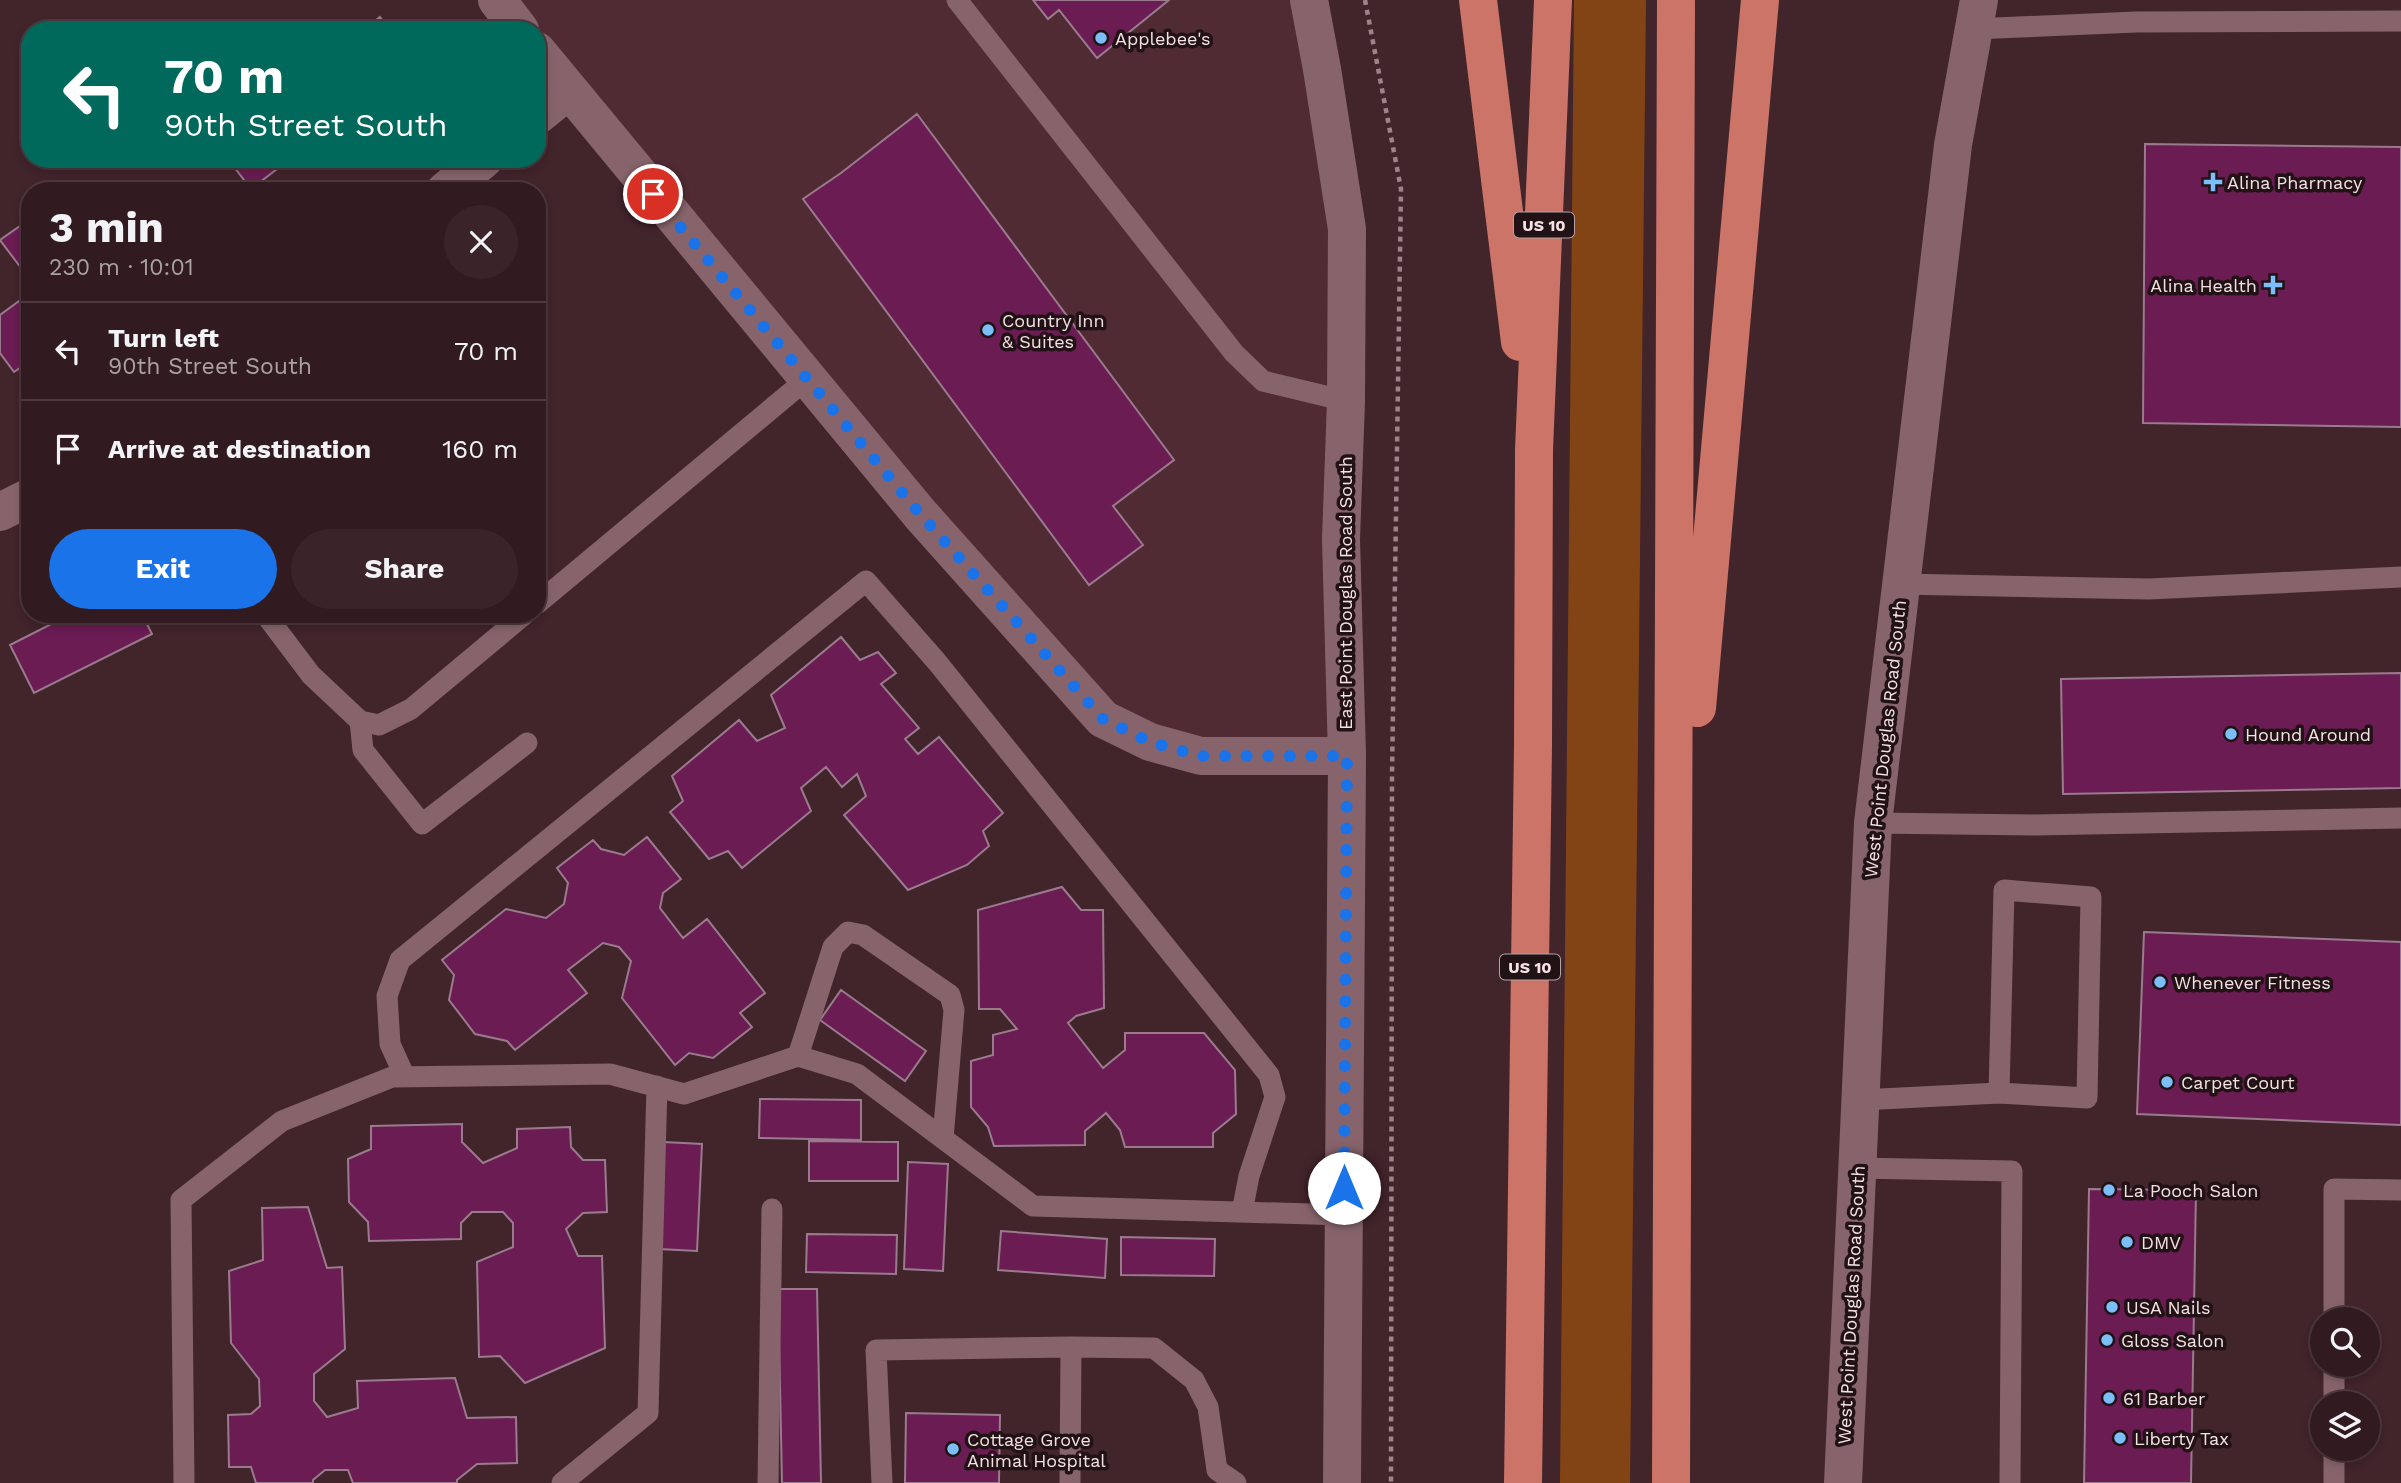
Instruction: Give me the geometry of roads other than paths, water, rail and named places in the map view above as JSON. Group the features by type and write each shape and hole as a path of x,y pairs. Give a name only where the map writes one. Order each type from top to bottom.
{"highway":[{"path":"1478,0 1534,450"},
{"name":"US 10","path":"1522,1483 1533,746 1534,450 1553,0"},
{"path":"1671,1483 1676,0"},
{"path":"1674,964 1760,0"}],"street":[{"path":"497,0 513,21"},
{"name":"East Point Douglas Road South","path":"1309,0 1347,229 1346,401 1341,539 1347,756 1342,1483"},
{"name":"West Point Douglas Road South","path":"1843,1483 1873,823 1953,145 1976,14"},
{"path":"546,63 920,514 1103,719 1150,742 1201,756 1347,756"},
{"path":"546,109 568,91"},
{"path":"456,182 473,168"},
{"path":"0,512 21,502"}],"lane":[{"path":"957,0 1234,353 1263,381 1346,401"},
{"path":"1976,14 2136,22 2401,21"},
{"path":"546,596 807,379"},
{"path":"1900,584 2150,589 2401,576"},
{"path":"405,1077 390,1044 387,996 400,960 866,581 937,662 1269,1075 1275,1097 1249,1176 1242,1212"},
{"path":"272,623 311,675 360,721 379,725 411,709 514,623"},
{"path":"360,721 363,750 422,824 527,743"},
{"path":"1873,823 2036,825 2401,818"},
{"path":"1861,1100 1999,1093 2087,1098 2091,897 2004,890 1999,1093"},
{"path":"798,1056 833,947 848,932 863,935 950,995 954,1010 943,1138"},
{"path":"184,1483 181,1200 282,1121 392,1077 610,1074 684,1094 798,1056 857,1074 1033,1206 1344,1215"},
{"path":"562,1483 648,1412 657,1086"},
{"path":"1857,1168 2012,1171 2010,1483"},
{"path":"2334,1307 2334,1189 2401,1189"},
{"path":"768,1483 772,1209"},
{"path":"1070,1483 1071,1347"},
{"path":"882,1483 876,1350 1071,1347 1154,1348 1194,1380 1208,1407 1217,1469 1236,1483"},
{"path":"2334,1461 2334,1483"}],"place":[{"name":"Applebee's","path":"1101,38"},
{"name":"Alina Pharmacy","path":"2213,182"},
{"name":"Alina Health","path":"2273,285"},
{"name":"Country Inn & Suites","path":"988,330"},
{"name":"Hound Around","path":"2231,734"},
{"name":"Whenever Fitness","path":"2160,982"},
{"name":"Carpet Court","path":"2167,1082"},
{"name":"La Pooch Salon","path":"2109,1190"},
{"name":"DMV","path":"2127,1242"},
{"name":"USA Nails","path":"2112,1307"},
{"name":"Gloss Salon","path":"2107,1340"},
{"name":"61 Barber","path":"2109,1398"},
{"name":"Liberty Tax","path":"2120,1438"},
{"name":"Cottage Grove Animal Hospital","path":"953,1449"}]}
